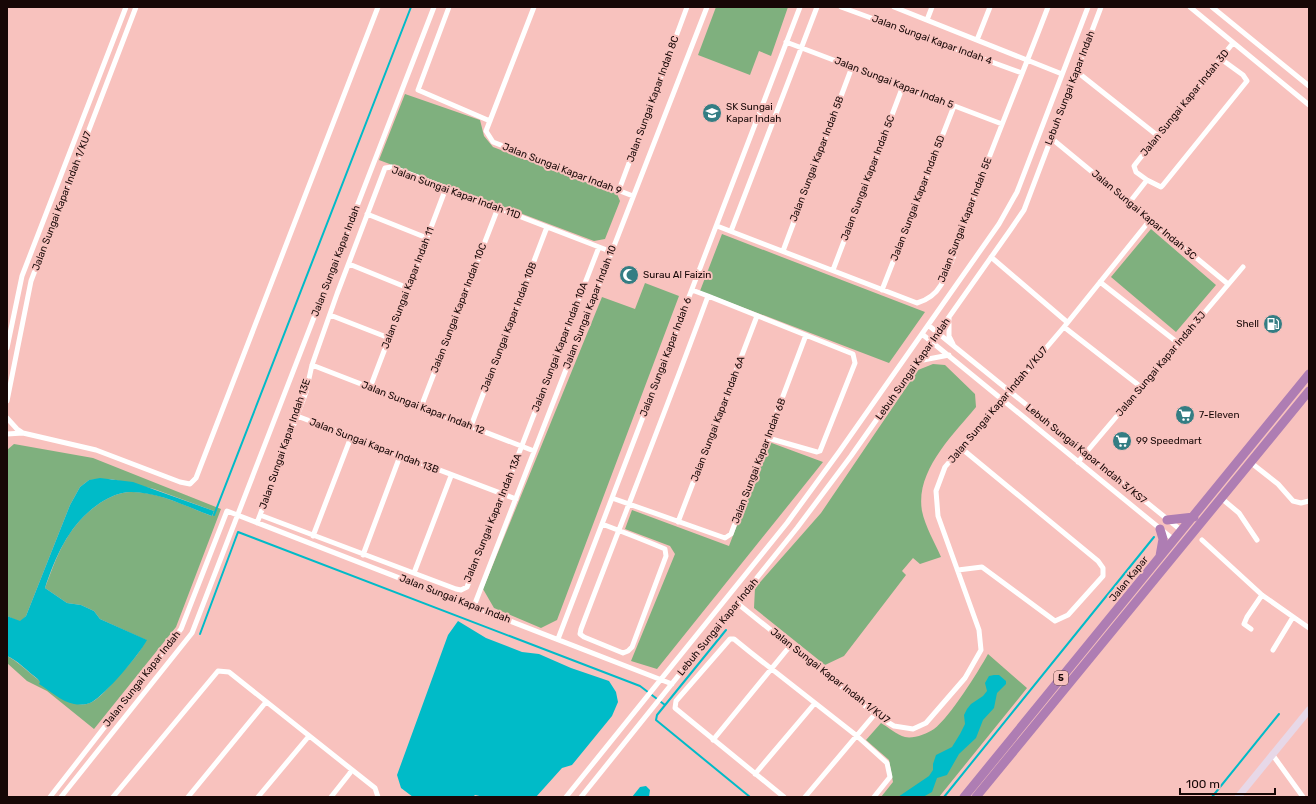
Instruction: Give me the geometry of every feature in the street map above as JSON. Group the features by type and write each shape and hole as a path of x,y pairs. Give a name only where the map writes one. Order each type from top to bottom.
{"highway":[{"name":"Jalan Kapar","path":"1185,534 1194,517 1309,374"},
{"name":"Jalan Kapar","path":"976,797 1185,534 1221,498 1309,391"},
{"path":"1167,520 1194,517"},
{"path":"1159,559 1163,539 1160,529"},
{"name":"Jalan Kapar","path":"964,797 1159,559 1178,543"}],"street":[{"name":"Jalan Sungai Kapar Indah 1/KU7","path":"7,348 22,276 126,7"},
{"name":"Jalan Sungai Kapar Indah 1/KU7","path":"7,401 31,281 136,7"},
{"path":"7,434 23,433 96,450 180,482 190,484 196,478 378,7"},
{"name":"Jalan Sungai Kapar Indah","path":"61,797 192,633 434,7"},
{"path":"449,7 418,90 490,121"},
{"name":"Jalan Sungai Kapar Indah 9","path":"534,7 486,131 493,142 633,196"},
{"name":"Jalan Sungai Kapar Indah 8C","path":"619,190 687,7"},
{"name":"Jalan Sungai Kapar Indah 10","path":"474,606 707,7"},
{"name":"Jalan Sungai Kapar Indah 6","path":"558,639 800,7"},
{"path":"731,231 800,47 817,7"},
{"name":"Jalan Sungai Kapar Indah 4","path":"841,7 1022,73"},
{"name":"Jalan Sungai Kapar Indah 4","path":"894,7 1062,74"},
{"path":"927,20 932,7"},
{"path":"977,40 990,7"},
{"name":"Jalan Sungai Kapar Indah 5E","path":"717,226 917,303 926,301 934,295 948,270 1002,124 1048,7"},
{"name":"Lebuh Sungai Kapar Indah","path":"566,797 786,523 922,334 1011,205 1088,7"},
{"name":"Lebuh Sungai Kapar Indah","path":"581,797 798,528 851,456 1024,210 1050,138 1101,7"},
{"path":"1190,7 1309,105"},
{"path":"1212,7 1309,86"},
{"name":"Jalan Sungai Kapar Indah 5","path":"786,42 1002,124"},
{"name":"Jalan Sungai Kapar Indah 3D","path":"1147,180 1136,172 1134,166 1233,43"},
{"path":"1129,203 1147,180 1161,187 1163,185 1247,81 1243,75 1221,59"},
{"name":"Jalan Sungai Kapar Indah 5B","path":"783,251 852,67"},
{"path":"1076,71 1158,136"},
{"name":"Jalan Sungai Kapar Indah 5C","path":"833,270 903,86"},
{"name":"Jalan Sungai Kapar Indah 5D","path":"882,290 954,106"},
{"name":"Jalan Sungai Kapar Indah 3C","path":"1050,138 1228,284"},
{"name":"Jalan Sungai Kapar Indah 11D","path":"312,365 348,264 385,168 392,167 612,252"},
{"name":"Jalan Sungai Kapar Indah 11","path":"370,388 446,188"},
{"name":"Jalan Sungai Kapar Indah 10C","path":"421,407 498,208"},
{"path":"367,214 427,238"},
{"name":"Jalan Sungai Kapar Indah 1/KU7","path":"737,603 875,714 894,726 913,729 926,724 965,678 981,650 979,630 938,516 936,491 945,467 1066,324 1150,220"},
{"name":"Jalan Sungai Kapar Indah 10B","path":"471,426 547,227"},
{"name":"Jalan Sungai Kapar Indah 10A","path":"522,446 599,247"},
{"path":"992,257 1066,324 1141,387"},
{"path":"348,264 408,288"},
{"name":"Jalan Sungai Kapar Indah 3J","path":"1078,462 1243,267"},
{"path":"1100,282 1178,344"},
{"path":"692,290 708,296"},
{"name":"Jalan Sungai Kapar Indah 6","path":"619,530 665,549 666,556 632,646 628,651 623,653 580,634 619,530 708,296 853,354 855,363 820,451 817,452 768,438"},
{"path":"330,314 389,338"},
{"name":"Jalan Sungai Kapar Indah 6A","path":"678,522 757,316"},
{"path":"949,318 949,336 954,346"},
{"name":"Lebuh Sungai Kapar Indah 3/KS7","path":"928,325 1185,534"},
{"name":"Lebuh Sungai Kapar Indah 3/KS7","path":"922,334 1178,543"},
{"name":"Jalan Sungai Kapar Indah 6B","path":"612,498 725,538 728,537 731,534 806,335"},
{"path":"918,361 948,355"},
{"name":"Jalan Sungai Kapar Indah 12","path":"312,365 534,451"},
{"name":"Jalan Sungai Kapar Indah 13E","path":"257,523 306,392 312,365"},
{"name":"Jalan Sungai Kapar Indah 13B","path":"297,416 451,476 516,499"},
{"path":"8,420 23,433"},
{"path":"313,536 351,436"},
{"name":"Jalan Sungai Kapar Indah 13A","path":"260,515 363,555 461,590 466,586 522,446"},
{"path":"958,570 982,567 1055,621 1068,616 1103,576 1103,568 1098,561 961,448"},
{"path":"363,555 400,456"},
{"path":"1250,462 1278,484 1293,501 1301,503 1309,501"},
{"name":"Jalan Sungai Kapar Indah 13B","path":"414,573 451,476"},
{"path":"1221,498 1239,514 1257,540"},
{"name":"Jalan Sungai Kapar Indah","path":"50,797 182,628 227,511 672,684"},
{"path":"602,524 619,530"},
{"path":"1202,540 1262,595 1309,627"},
{"path":"1251,630 1244,624 1262,595"},
{"path":"1273,650 1293,617"},
{"path":"784,797 675,708 676,701 730,639 734,640 772,668 887,763 890,777 874,797"},
{"path":"713,740 790,646"},
{"path":"113,797 218,672 229,672 375,788 378,797"},
{"path":"188,797 266,702"},
{"path":"755,774 815,703"},
{"path":"1238,797 1309,710"},
{"path":"805,797 875,714"},
{"path":"258,797 309,736"},
{"path":"1272,754 1303,797"},
{"path":"331,797 350,773 351,769"}],"green space":[{"path":"716,7 788,7 771,56 759,51 750,75 698,55"},
{"path":"405,94 480,120 484,136 493,147 617,194 620,201 605,239 594,241 379,160"},
{"path":"1151,229 1216,285 1176,332 1111,277"},
{"path":"722,234 925,312 889,363 700,291"},
{"path":"645,283 679,296 557,620 541,628 494,608 483,589 602,297 635,309"},
{"path":"933,364 945,365 975,394 976,407 938,454 924,482 921,496 923,517 941,557 920,564 913,558 902,571 906,575 844,656 825,665 754,608 755,588 821,513 918,370"},
{"path":"769,442 823,462 657,669 631,661 675,554 670,546 625,529 632,510 729,546"},
{"path":"14,444 93,458 221,509 176,627 94,729 47,691 27,681 7,663 7,656 16,661 48,688 72,702 82,704 95,700 132,661 146,640 100,619 94,611 81,605 67,603 45,588 65,541 72,530 89,512 100,503 122,493 141,492 152,494 172,500 212,516 214,511 154,489 111,479 89,480 80,487 70,505 26,616 20,622 7,616 7,450"},
{"path":"988,654 1027,688 939,797 881,797 893,782 889,760 866,740 881,723 899,735 905,737 920,736 934,729 948,715"}],"water":[{"path":"100,478 133,482 214,511 212,516 183,504 152,494 127,492 115,495 100,503 89,511 72,530 59,552 45,588 67,603 81,605 94,611 100,619 147,640 130,664 106,691 90,703 76,704 69,703 39,684 40,682 36,677 7,656 7,616 20,621 26,616 70,505 80,487 89,480"},
{"path":"458,621 486,638 522,652 539,654 571,668 609,681 616,692 618,702 612,716 572,765 562,768 536,797 484,797 475,795 473,797 413,797 401,788 397,775 448,635"},
{"path":"999,675 1006,681 1006,684 997,693 994,708 983,720 976,738 959,754 947,775 937,778 932,792 923,797 898,797 929,776 933,770 936,755 952,747 965,724 964,715 967,709 987,691 985,683 989,676"},
{"path":"646,786 650,790 649,797 632,797 640,787"}],"waterway":[{"path":"214,515 411,7"},
{"path":"200,634 238,532 640,686 665,705"},
{"path":"944,797 1154,537"},
{"path":"726,630 657,715 656,720 750,797"},
{"path":"1212,797 1279,714"}],"place":[{"name":"SK Sungai Kapar Indah","path":"712,113"},
{"name":"Surau Al Faizin","path":"629,275"},
{"name":"Shell","path":"1273,324"},
{"name":"7-Eleven","path":"1185,415"},
{"name":"99 Speedmart","path":"1122,441"}]}
